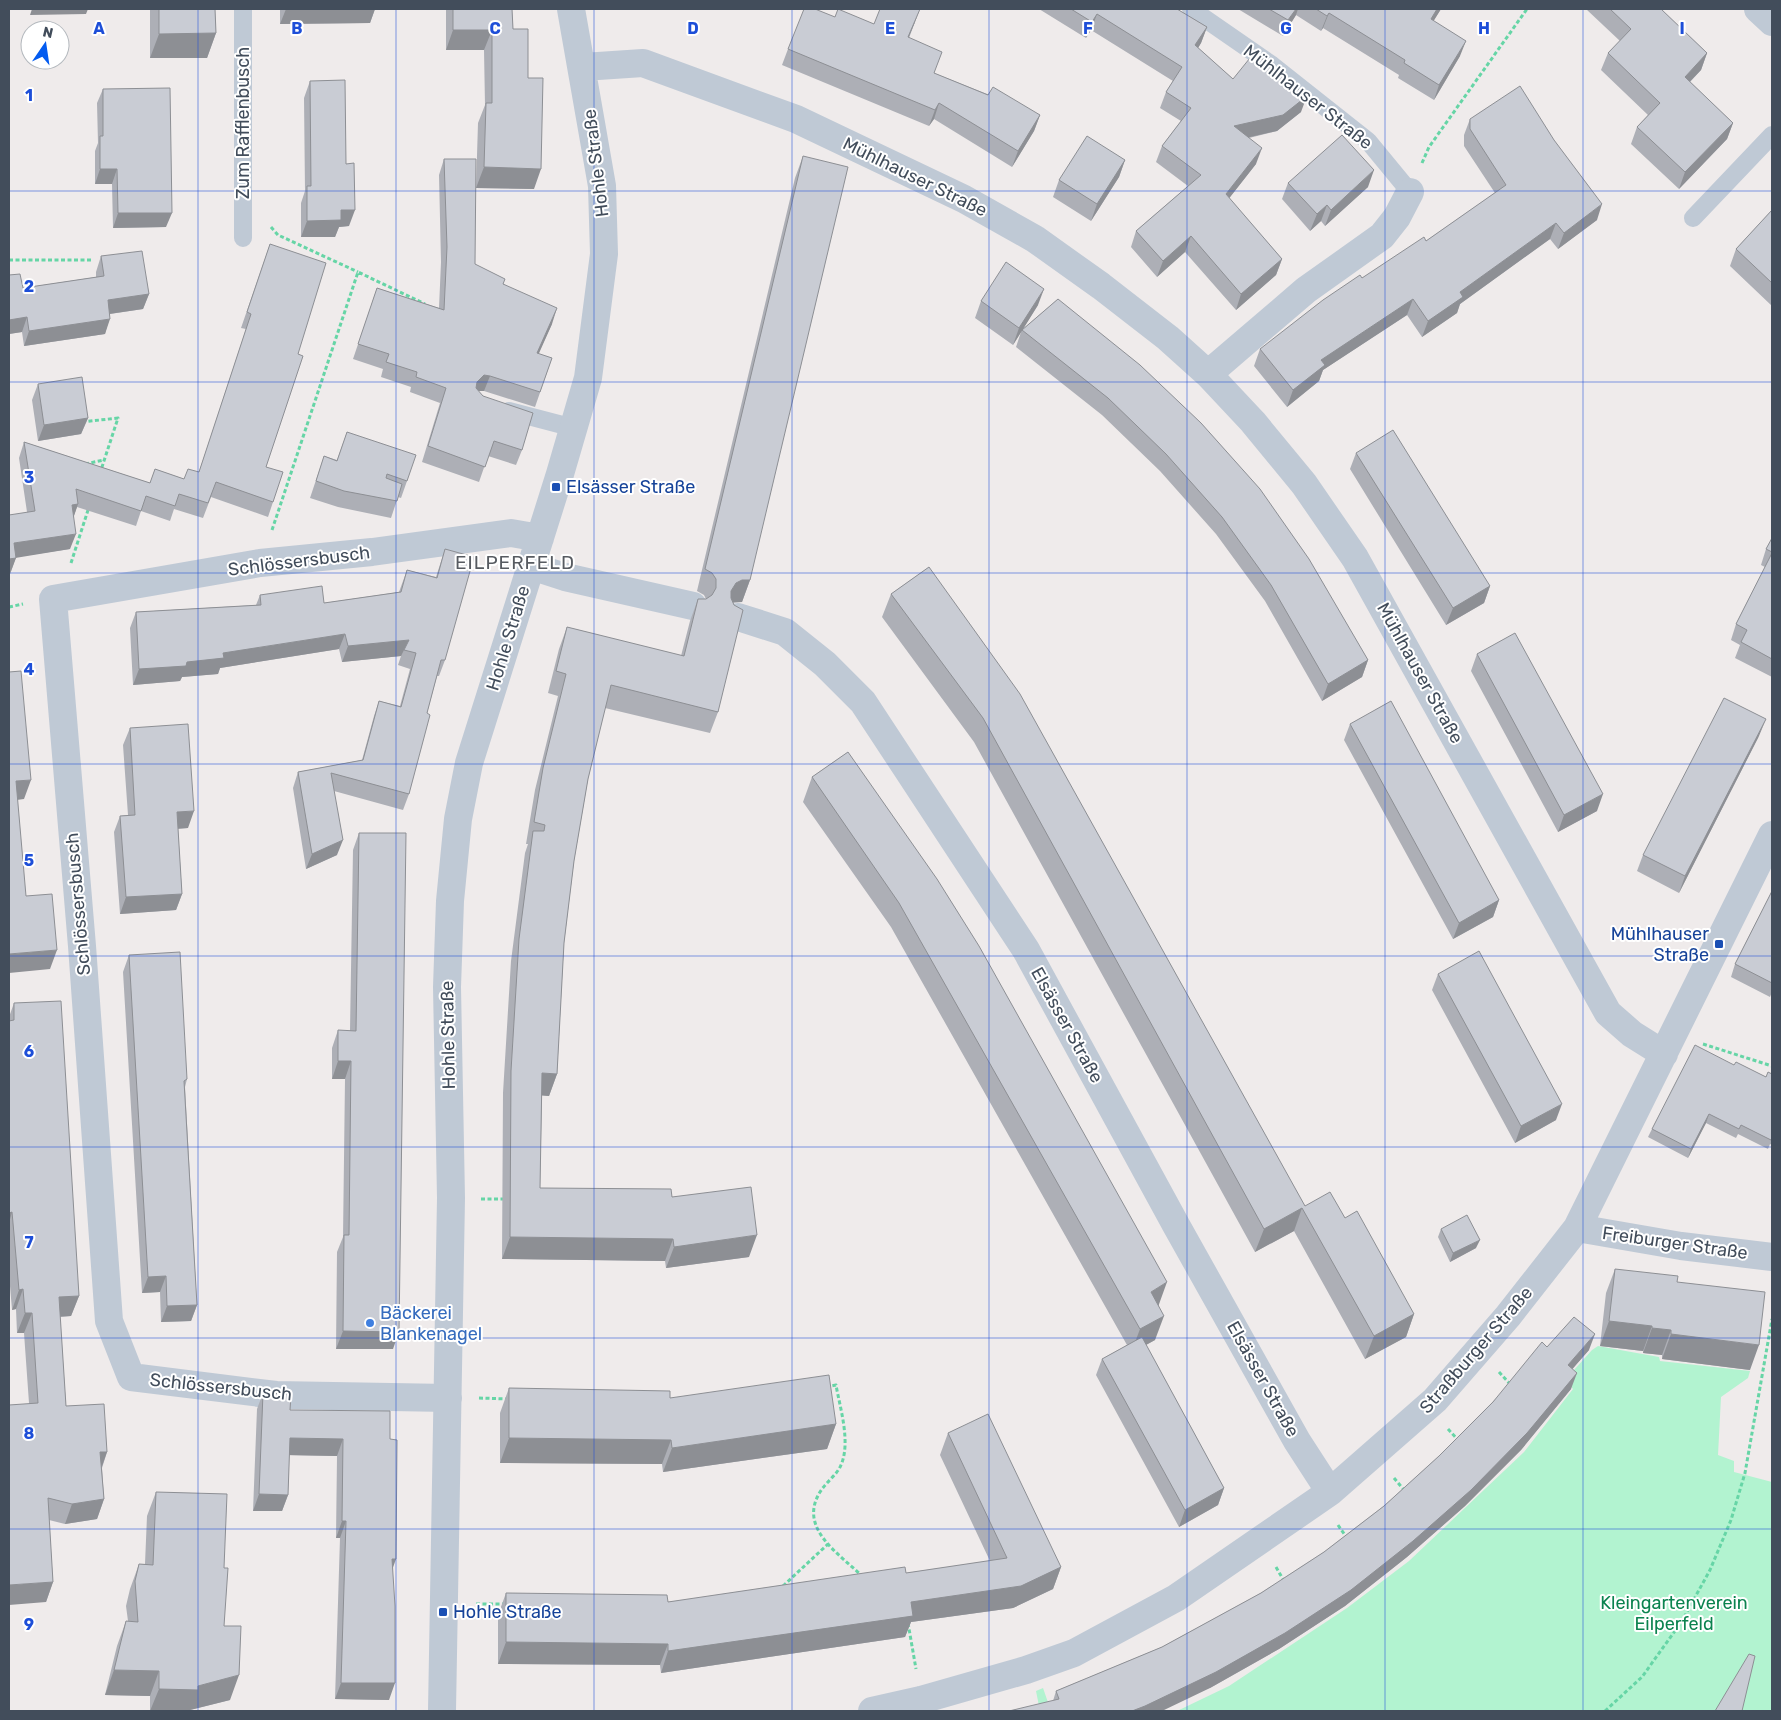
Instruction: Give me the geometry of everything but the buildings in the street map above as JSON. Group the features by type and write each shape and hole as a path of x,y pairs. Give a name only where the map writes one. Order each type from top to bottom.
{"street":[{"name":"Hohle Straße","path":"442,1711 451,1198 447,987 450,901 458,819 469,763 588,378 604,254 602,186 572,9"},
{"path":"1758,9 1772,22"},
{"name":"Mühlhauser Straße","path":"583,67 643,63 796,120 964,199 1035,239 1168,338 1208,374 1254,422 1304,484 1355,558 1608,1013 1632,1034 1669,1043"},
{"path":"1208,374 1299,296 1382,236 1397,217 1410,192"},
{"name":"Schlössersbusch","path":"448,1398 276,1395 131,1378 109,1321 81,936 53,599 260,563 372,552 511,533 540,538"},
{"path":"531,566 565,577 693,606"},
{"name":"Elsässer Straße","path":"738,618 784,632 825,664 863,702 1026,950 1176,1224 1298,1441 1330,1492"},
{"name":"Straßburger Straße","path":"872,1711 920,1700 1026,1670 1074,1653 1176,1598 1330,1492 1436,1400 1508,1316 1577,1228 1772,835"},
{"name":"Freiburger Straße","path":"1577,1228 1681,1246 1772,1257"}],"lane":[{"name":"Zum Rafflenbusch","path":"243,9 244,238"},
{"name":"Mühlhauser Straße","path":"1191,9 1272,65 1368,141 1410,192"},
{"path":"1693,218 1772,135"},
{"path":"490,404 531,418 543,418 574,428"}],"path":[{"path":"1410,192 1429,147 1527,9"},
{"path":"244,189 278,235 428,306"},
{"path":"9,260 93,260"},
{"path":"260,563 358,272"},
{"path":"80,423 118,418 99,478"},
{"path":"75,465 104,460"},
{"path":"71,596 71,562 90,503"},
{"path":"1669,1043 1698,1043 1772,1066"},
{"path":"451,1198 508,1199"},
{"path":"1605,1711 1642,1677 1682,1621 1710,1570 1731,1520 1745,1473 1772,1319"},
{"path":"816,1388 836,1385 845,1450 842,1464 821,1490 815,1502 813,1518 820,1535 868,1582"},
{"path":"448,1398 516,1399"},
{"path":"780,1590 828,1544"},
{"path":"443,1604 512,1604"},
{"path":"908,1622 920,1700"}],"green space":[{"name":"Kleingartenverein Eilperfeld","path":"1598,1346 1659,1357 1660,1361 1750,1371 1748,1378 1721,1397 1718,1455 1734,1461 1734,1472 1772,1482 1772,1711 1177,1711 1229,1686 1347,1608 1409,1561 1524,1452 1573,1389 1565,1380 1592,1350"},
{"path":"1043,1688 1051,1711 1040,1711 1036,1691"}],"place":[{"name":"Elsässer Straße","path":"556,487"},
{"name":"Mühlhauser Straße","path":"1719,944"},
{"name":"Bäckerei Blankenagel","path":"370,1323"},
{"name":"Hohle Straße","path":"443,1612"}],"district":[{"name":"EILPERFELD","path":"515,562"}]}
